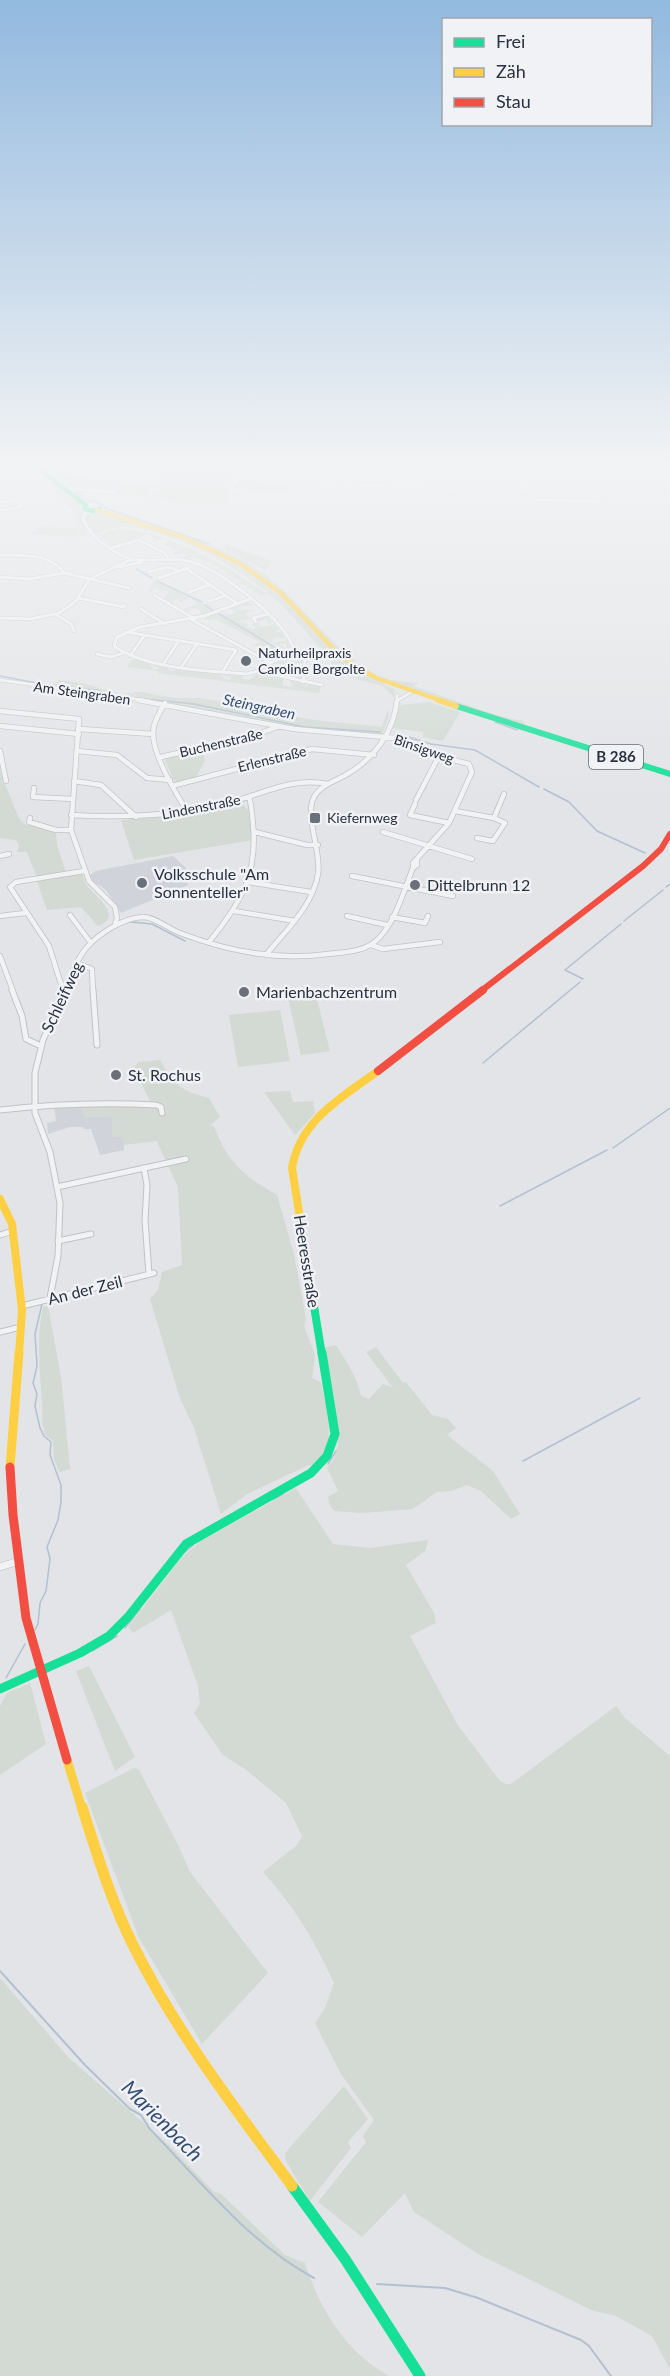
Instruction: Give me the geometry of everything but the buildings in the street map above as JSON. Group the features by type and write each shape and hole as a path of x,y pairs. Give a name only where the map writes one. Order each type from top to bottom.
{"street":[{"path":"0,618 31,619 55,614 78,598 84,585 90,579 126,588"},
{"path":"201,579 238,604"},
{"path":"223,579 250,599 268,614 291,642 293,647 290,652 249,674 164,663 130,656 116,649 113,642 115,638 126,632 144,626 193,619 250,599"},
{"name":"B 286","path":"262,579 282,594 340,656 363,671 392,685 670,774"},
{"path":"189,592 210,585"},
{"path":"154,595 159,600 271,663"},
{"path":"209,602 225,596"},
{"path":"78,598 117,607 125,605"},
{"path":"141,609 165,624"},
{"path":"55,614 71,624 74,631"},
{"path":"253,619 268,614"},
{"path":"126,632 236,650"},
{"path":"130,656 144,636"},
{"path":"164,663 178,642"},
{"path":"182,666 197,644"},
{"path":"222,671 236,650 241,647"},
{"path":"290,652 305,660 303,682"},
{"path":"97,654 111,657 123,653"},
{"path":"257,671 322,685"},
{"name":"Am Steingraben","path":"0,680 165,703 302,730 386,737"},
{"path":"266,955 295,921 317,877 318,845 311,805 315,795 328,784 359,768 381,746 389,729 398,698 392,685"},
{"path":"398,698 409,691"},
{"path":"165,703 155,722 153,734 172,786 187,811"},
{"path":"0,711 79,718 71,830 84,871 93,887 115,908 117,918 115,925"},
{"path":"0,726 79,732 153,734"},
{"name":"Buchenstraße","path":"161,757 264,733 280,726"},
{"name":"Binsigweg","path":"371,945 381,936 392,916 413,868 413,863 449,823 472,768 465,762 439,756 415,743 386,737"},
{"name":"Erlenstraße","path":"172,786 312,749 374,754"},
{"path":"0,751 6,781"},
{"path":"77,751 117,754 147,778 170,780"},
{"path":"439,756 410,814 449,823"},
{"path":"74,782 102,785 136,817"},
{"name":"Lindenstraße","path":"71,815 136,817 187,811 309,782 328,784"},
{"path":"34,788 33,797 73,799"},
{"path":"494,818 504,794"},
{"path":"209,942 234,911 248,882 256,854 249,797"},
{"path":"455,811 494,818 505,823 499,834 491,841 477,837"},
{"path":"30,818 29,822 42,827 71,830"},
{"path":"255,832 307,845 318,845"},
{"path":"383,832 472,859"},
{"name":"Heeresstraße","path":"0,1689 109,1635 129,1615 170,1560 186,1544 311,1473 321,1465 330,1453 335,1434 292,1168 294,1148 302,1133 317,1118 643,866 661,849 670,834"},
{"path":"0,856 9,854"},
{"path":"66,987 61,984 49,946 25,913 12,891 11,884 84,871"},
{"path":"352,876 453,897"},
{"path":"248,882 311,892"},
{"path":"234,911 295,921"},
{"path":"0,916 25,913"},
{"path":"70,915 91,943"},
{"path":"347,916 387,925"},
{"path":"392,916 425,923 428,916"},
{"path":"135,917 149,918 180,933 209,942 266,955 289,957 350,952 371,945 383,949 440,942"},
{"name":"Schleifweg","path":"34,1106 35,1073 40,1046 77,963 91,943 115,925 135,917"},
{"path":"0,956 22,1016 24,1034 30,1042 40,1046"},
{"path":"77,963 92,969 97,1045"},
{"path":"0,1110 34,1106 137,1104 156,1105 161,1107 162,1113"},
{"path":"34,1106 50,1152 60,1203 51,1298"},
{"path":"57,1187 186,1159"},
{"name":"An der Zeil","path":"21,1306 151,1274 145,1220 147,1185 144,1168"},
{"path":"0,1199 11,1220 21,1306 10,1451 18,1561 33,1650 100,1861 124,1924 147,1972 205,2067 345,2259 420,2376"},
{"path":"0,1234 13,1232"},
{"path":"58,1241 91,1234"},
{"path":"0,1332 21,1328"},
{"path":"0,1567 18,1561"}],"shaded area":[{"path":"237,579 245,579 267,594 261,596 256,592 251,593 254,591 250,588 246,589 248,586 237,583 241,581"},
{"path":"248,579 259,579 274,589 322,640 373,678 394,689 395,698 383,686 349,677 330,669 332,661 280,604"},
{"path":"258,579 271,579 275,582 340,648 374,673 392,680 419,683 413,686 499,716 523,721 526,725 522,726 383,679 339,653 299,609"},
{"path":"154,580 204,603 200,604 207,604 215,610 196,617 193,615 201,612 196,608 187,609 190,611 187,612 183,609 198,604 190,598 181,602 177,599 173,603 162,598 169,592 156,593 160,590 156,588 148,593"},
{"path":"246,602 255,605 238,607 241,610 256,610 245,613 251,619 237,621 248,624 246,627 254,629 256,627 251,625 257,621 256,619 267,616 272,622 267,624 268,621 265,619 257,623 262,627 274,624 279,630 272,633 281,632 285,638 278,637 271,640 273,643 287,640 290,649 285,647 286,643 279,644 288,651 243,628 221,613 233,613 237,611 228,609"},
{"path":"220,613 286,653 271,661 269,660 276,657 257,646 251,646 260,642 215,619 204,620 208,616"},
{"path":"291,655 304,660 304,663 294,663 297,670 303,670 301,680 284,677 284,673 281,675 264,672 269,667 287,667 287,663 273,665"},
{"path":"133,659 152,663 150,666 153,667 152,669 157,670 158,667 153,666 156,664 170,666 168,669 172,671 176,669 223,673 221,676 224,677 223,679 230,680 231,677 224,676 226,673 244,675 242,679 249,680 258,673 283,679 283,686 292,687 294,685 289,680 306,684 305,687 309,684 321,686 319,693 158,673 159,671 127,667"},
{"path":"59,680 83,683 120,694 141,692 175,698 199,698 247,705 315,720 382,727 388,709 389,717 382,735 305,730 166,702 137,699 134,698 136,694 131,697 51,687"},
{"path":"429,702 460,712 443,741 422,737 424,732 392,728 400,705"},
{"path":"201,751 205,760 196,778 174,781 165,760 172,756"},
{"path":"0,771 18,817 24,824 56,832 57,845 66,873 37,878 27,852 17,852 19,846 16,840 0,838"},
{"path":"242,804 249,811 253,840 134,860 121,820 165,817"},
{"name":"Volksschule \"Am Sonnenteller\"","path":"173,856 186,868 188,885 121,913 106,890 93,881 90,875 96,871"},
{"path":"81,872 87,886 106,906 108,912 109,917 98,926 81,907 47,910 36,879"},
{"path":"316,995 330,1051 301,1055 288,998"},
{"path":"280,1010 290,1061 238,1067 229,1015"},
{"path":"160,1060 179,1086 209,1098 220,1117 210,1126 214,1126 224,1149 238,1167 255,1182 277,1195 294,1254 306,1319 304,1326 315,1355 312,1378 321,1382 328,1417 328,1443 325,1452 314,1466 309,1465 247,1494 221,1514 194,1428 180,1398 150,1299 158,1290 162,1272 182,1265 178,1187 167,1164 190,1158 189,1156 166,1162 157,1141 123,1145 122,1137 112,1137 113,1116 85,1117 81,1106 156,1108 160,1113 164,1113 162,1107 150,1101 134,1068 138,1062"},
{"path":"290,1091 293,1102 313,1101 315,1113 295,1135 264,1092"},
{"path":"54,1106 81,1106 85,1117 113,1116 112,1137 123,1137 124,1150 100,1155 91,1129 83,1127 70,1127 48,1134 47,1123 56,1121"},
{"path":"48,1306 61,1377 70,1469 59,1472 54,1459 53,1441 46,1435 42,1420 40,1331 43,1307"},
{"path":"336,1345 354,1376 361,1396 369,1399 383,1384 393,1388 366,1352 376,1347 403,1383 406,1382 432,1415 448,1419 456,1428 447,1435 493,1471 520,1514 511,1519 481,1491 467,1485 451,1491 437,1492 413,1509 362,1513 334,1511 328,1497 338,1491 327,1468 334,1459 338,1444 323,1348"},
{"path":"296,1488 333,1544 370,1548 428,1540 425,1551 406,1565 434,1613 436,1623 410,1636 457,1724 500,1781 511,1784 616,1706 625,1718 670,1756 670,2369 652,2336 616,2316 591,2310 478,2254 414,2212 405,2193 362,2237 318,2202 366,2142 363,2136 374,2120 341,2074 315,2023 325,2008 334,1983 303,1924 263,1872 297,1845 302,1836 286,1803 245,1769 223,1755 194,1713 200,1703 198,1686 171,1610 133,1633 128,1627 181,1558 201,1541"},
{"path":"89,1666 135,1757 115,1771 76,1671"},
{"path":"30,1683 46,1744 0,1775 0,1706 7,1693"},
{"path":"134,1768 139,1770 190,1872 268,1973 202,2044 139,1938 85,1793"},
{"path":"0,1978 68,2057 171,2147 214,2192 221,2194 285,2255 305,2263 318,2297 336,2328 359,2354 389,2376 0,2376"},
{"path":"344,2086 368,2119 348,2142 351,2148 310,2201 286,2161 285,2153"}],"waterway":[{"path":"157,581 202,602"},
{"path":"205,605 212,610"},
{"path":"219,614 283,652"},
{"name":"Steingraben","path":"0,676 47,685"},
{"name":"Steingraben","path":"53,686 96,690 114,695"},
{"name":"Steingraben","path":"135,698 194,704 305,727 380,732"},
{"path":"495,722 517,730"},
{"name":"Steingraben","path":"396,733 431,744 475,750 539,787"},
{"name":"Steingraben","path":"544,789 569,802 597,831 645,853"},
{"path":"666,887 670,884"},
{"path":"624,921 663,890"},
{"path":"131,922 152,924 185,941"},
{"path":"583,979 565,970 621,924"},
{"path":"483,1063 580,982"},
{"path":"613,1148 670,1108"},
{"path":"500,1206 607,1150"},
{"name":"Marienbach","path":"35,1630 38,1624 40,1603 46,1591 50,1559 47,1547 58,1520 61,1502 61,1485 50,1455 51,1442 40,1428 35,1406 37,1394 33,1383 37,1366 35,1334 42,1304"},
{"path":"523,1461 640,1398"},
{"path":"328,1464 336,1451"},
{"path":"274,1499 283,1494"},
{"path":"185,1552 193,1545"},
{"path":"125,1628 140,1609"},
{"path":"92,1651 117,1636"},
{"name":"Marienbach","path":"6,1678 25,1644"},
{"name":"Marienbach","path":"0,1971 85,2065 130,2109 141,2115 149,2128 226,2210 268,2247 290,2264 314,2278"},
{"name":"Marienbach","path":"377,2284 445,2288 478,2298 581,2340 589,2346 611,2376"}],"traffic: fast":[{"path":"456,706 670,774"},
{"path":"0,1689 80,1653 109,1636 128,1617 186,1544 311,1473 327,1456 335,1434 312,1294"},
{"path":"292,2186 345,2259 420,2376"}],"traffic: slow":[{"path":"261,579 282,594 340,656 376,678 456,706"},
{"path":"312,1294 292,1168 295,1152 311,1124 323,1112 378,1071"},
{"path":"0,1199 12,1224 22,1310 10,1467"},
{"path":"67,1760 96,1853 132,1944 186,2038 292,2186"}],"traffic: jam":[{"path":"378,1071 643,866 661,849 670,834"},
{"path":"10,1467 13,1515 26,1618 67,1760"}],"place":[{"name":"Naturheilpraxis Caroline Borgolte","path":"246,661"},
{"name":"Kiefernweg","path":"315,818"},
{"name":"Volksschule \"Am Sonnenteller\"","path":"142,883"},
{"name":"Dittelbrunn 12","path":"415,885"},
{"name":"Marienbachzentrum","path":"244,992"},
{"name":"St. Rochus","path":"116,1075"}]}
